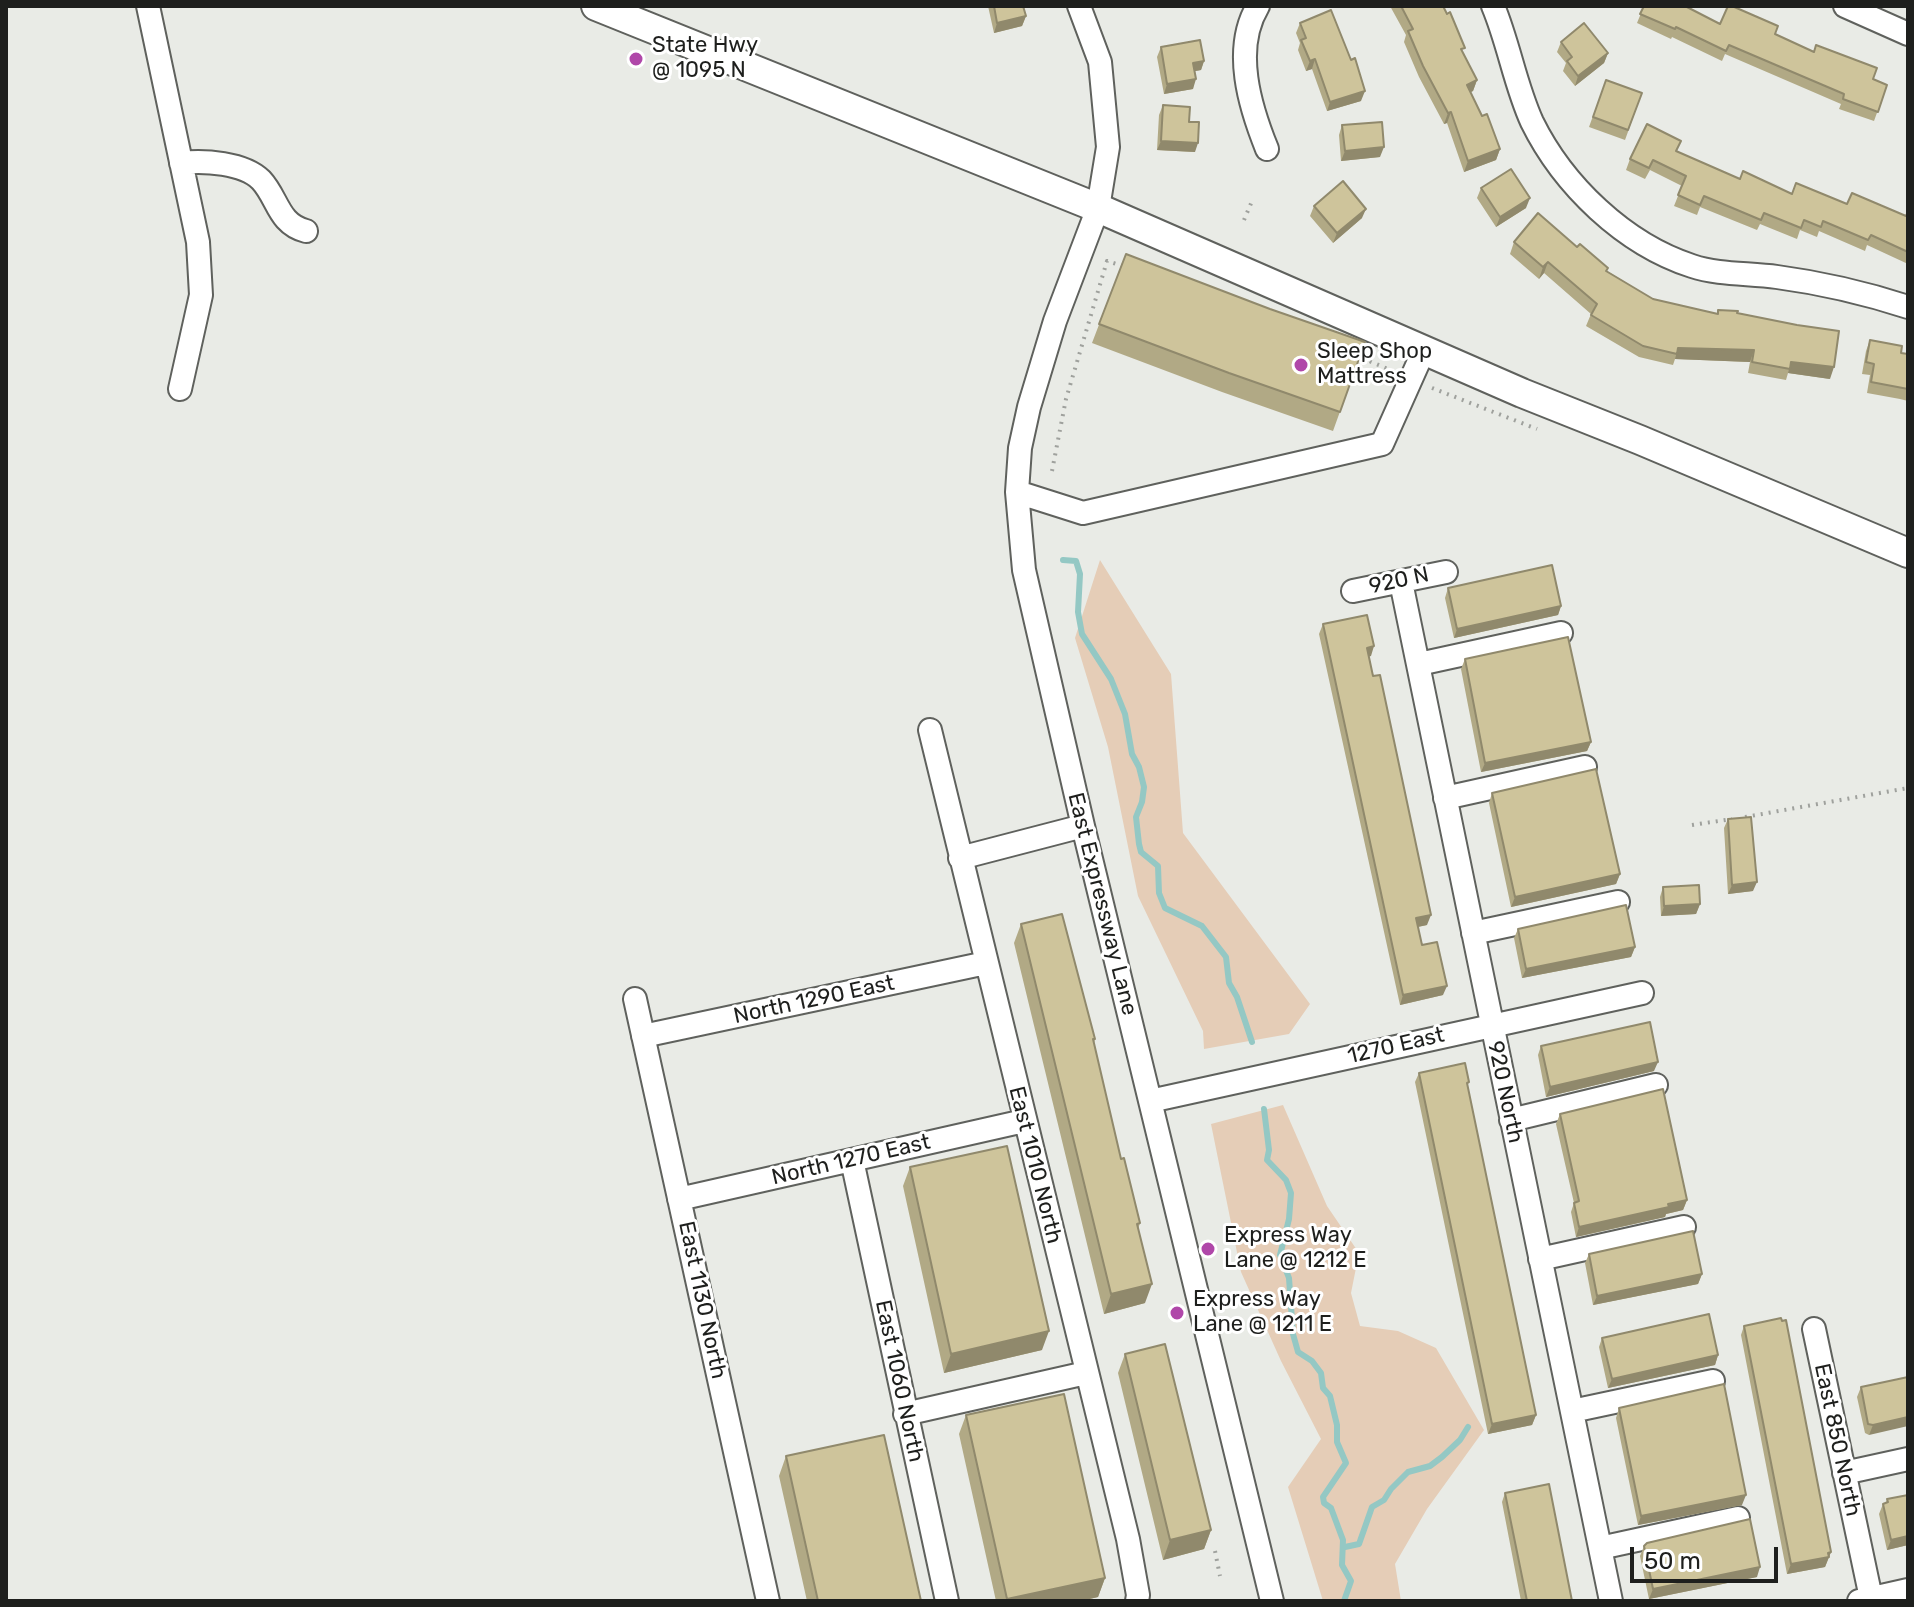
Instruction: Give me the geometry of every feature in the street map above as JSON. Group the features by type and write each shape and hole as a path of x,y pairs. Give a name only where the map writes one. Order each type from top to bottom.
{"main road":[{"path":"596,6 1098,208 1424,350 1908,553"}],"street":[{"path":"148,6 198,242 201,295 180,389"},
{"name":"East Expressway Lane","path":"1079,6 1100,62 1108,147 1098,208 1055,321 1020,448 1017,492 1024,570 1083,826 1272,1601"},
{"path":"1258,6 1247,34 1245,56 1251,110 1267,149"},
{"path":"1493,6 1503,30 1521,97 1547,148 1579,191 1625,230 1670,257 1693,266 1816,282 1908,307"},
{"path":"1845,6 1908,34"},
{"path":"181,163 192,161 244,168 260,179 282,217 294,228 306,231"},
{"path":"1017,492 1083,513 1382,444 1424,350"},
{"name":"920 N","path":"1353,591 1446,572"},
{"name":"920 North","path":"1401,582 1611,1601"},
{"path":"1419,664 1561,633"},
{"name":"East 1010 North","path":"930,730 1128,1539 1137,1601"},
{"path":"1445,798 1585,767"},
{"path":"960,858 1083,826"},
{"path":"1473,933 1618,902"},
{"name":"North 1290 East","path":"643,1036 986,963"},
{"name":"1270 East","path":"1150,1101 1642,993"},
{"name":"East 1130 North","path":"635,999 768,1601"},
{"path":"1511,1120 1656,1085"},
{"name":"North 1270 East","path":"679,1199 1024,1121"},
{"name":"East 1060 North","path":"852,1160 947,1601"},
{"path":"1540,1259 1684,1227"},
{"name":"East 850 North","path":"1814,1329 1844,1473 1865,1600"},
{"path":"905,1414 1086,1373"},
{"path":"1572,1411 1713,1381"},
{"path":"1844,1473 1908,1459"},
{"path":"1600,1548 1738,1518"},
{"path":"1865,1600 1908,1590"}],"path":[{"path":"1244,220 1252,201"},
{"path":"1052,471 1066,399 1107,261 1134,269"},
{"path":"1353,354 1397,372"},
{"path":"1432,388 1537,429"},
{"path":"1692,825 1908,788"},
{"path":"1215,1551 1220,1576"}],"shaded area":[{"path":"1100,560 1171,674 1183,833 1310,1004 1289,1034 1204,1049 1203,1031 1138,896 1108,747 1075,638"},
{"path":"1283,1105 1327,1206 1359,1253 1351,1293 1360,1326 1398,1331 1436,1348 1484,1430 1427,1509 1395,1564 1401,1601 1323,1601 1288,1487 1321,1439 1241,1272 1211,1124"}],"building":[{"path":"994,6 1023,6 1026,16 997,23"},
{"path":"1401,6 1443,6 1447,14 1450,12 1465,48 1461,49 1477,80 1467,85 1482,116 1487,114 1500,149 1468,161 1451,112 1448,113 1423,66 1408,31 1413,29"},
{"path":"1644,6 1685,6 1720,24 1728,6 1732,6 1778,26 1775,34 1814,52 1816,45 1877,68 1873,79 1887,85 1878,112 1843,99 1844,94 1729,45 1726,51 1640,14"},
{"path":"1331,10 1351,60 1355,58 1365,91 1330,102 1315,59 1310,61 1301,40 1306,38 1300,23"},
{"path":"1584,23 1608,53 1578,76 1567,61 1572,57 1561,42"},
{"path":"1200,40 1204,61 1193,63 1196,79 1167,84 1161,47"},
{"path":"1606,80 1642,93 1628,130 1593,117"},
{"path":"1163,105 1190,107 1189,122 1199,122 1198,143 1161,141"},
{"path":"1382,122 1384,147 1345,151 1342,125"},
{"path":"1647,124 1681,141 1676,151 1740,179 1743,171 1792,194 1796,183 1847,204 1852,193 1906,216 1908,211 1908,252 1871,235 1868,240 1823,221 1821,227 1804,220 1801,228 1764,213 1761,220 1704,196 1700,205 1678,195 1686,176 1653,160 1649,168 1630,159"},
{"path":"1511,169 1530,198 1500,217 1481,188"},
{"path":"1343,181 1366,209 1337,233 1314,206"},
{"path":"1538,213 1577,247 1580,244 1608,268 1606,271 1653,299 1718,314 1718,310 1738,311 1839,331 1834,367 1791,362 1790,369 1752,362 1754,350 1678,348 1677,354 1643,346 1591,315 1597,304 1548,262 1543,267 1514,242"},
{"path":"1126,254 1365,342 1340,412 1099,324"},
{"path":"1870,340 1902,346 1901,353 1908,354 1908,389 1871,382 1874,364 1866,362"},
{"path":"1552,565 1561,606 1457,629 1448,588"},
{"path":"1367,615 1374,646 1367,648 1373,676 1380,675 1431,915 1416,918 1422,945 1437,942 1447,986 1403,995 1323,624"},
{"path":"1568,637 1591,742 1485,763 1465,659"},
{"path":"1596,769 1620,874 1515,897 1492,793"},
{"path":"1751,817 1757,882 1732,885 1728,819"},
{"path":"1699,885 1700,904 1664,906 1663,887"},
{"path":"1626,905 1635,947 1526,969 1518,929"},
{"path":"1062,914 1095,1039 1121,1159 1124,1158 1140,1223 1137,1224 1152,1284 1111,1294 1021,924"},
{"path":"1650,1022 1658,1062 1550,1087 1541,1046"},
{"path":"1465,1063 1536,1415 1492,1424 1419,1073"},
{"path":"1663,1089 1687,1200 1668,1204 1669,1207 1579,1227 1574,1203 1579,1201 1560,1114"},
{"path":"1007,1146 1049,1331 951,1354 910,1167"},
{"path":"1693,1231 1702,1274 1597,1296 1589,1254"},
{"path":"1709,1314 1718,1355 1612,1379 1602,1338"},
{"path":"1781,1318 1782,1321 1786,1320 1831,1552 1828,1553 1829,1557 1791,1564 1744,1326"},
{"path":"1165,1344 1211,1530 1170,1540 1125,1354"},
{"path":"1908,1377 1908,1417 1868,1424 1861,1387"},
{"path":"1724,1384 1746,1495 1641,1516 1619,1408"},
{"path":"1064,1394 1105,1578 1007,1599 966,1415"},
{"path":"884,1435 921,1601 818,1601 786,1456"},
{"path":"1549,1484 1572,1601 1527,1601 1505,1493"},
{"path":"1908,1495 1908,1536 1891,1540 1883,1504 1888,1502 1887,1499"},
{"path":"1750,1519 1760,1567 1653,1589 1644,1546 1647,1543"}],"waterway":[{"path":"1063,560 1076,561 1080,574 1078,612 1082,634 1111,679 1125,714 1132,754 1144,787 1136,817 1141,852 1158,866 1159,893 1165,908 1202,926 1226,957 1229,983 1252,1042"},
{"path":"1264,1109 1269,1150 1267,1160 1286,1180 1291,1193 1289,1219 1280,1255 1289,1278 1293,1334 1298,1352 1312,1361 1321,1373 1323,1388 1330,1396 1337,1425 1337,1442 1346,1463 1323,1497 1324,1503 1331,1508 1343,1540 1342,1565 1351,1581 1344,1601"},
{"path":"1345,1547 1359,1544 1372,1507 1384,1500 1408,1472 1430,1466 1442,1457 1460,1440 1468,1427"}],"place":[{"name":"State Hwy @ 1095 N","path":"636,59"},
{"name":"Sleep Shop Mattress","path":"1301,365"},
{"name":"Express Way Lane @ 1212 E","path":"1208,1249"},
{"name":"Express Way Lane @ 1211 E","path":"1177,1313"}]}
